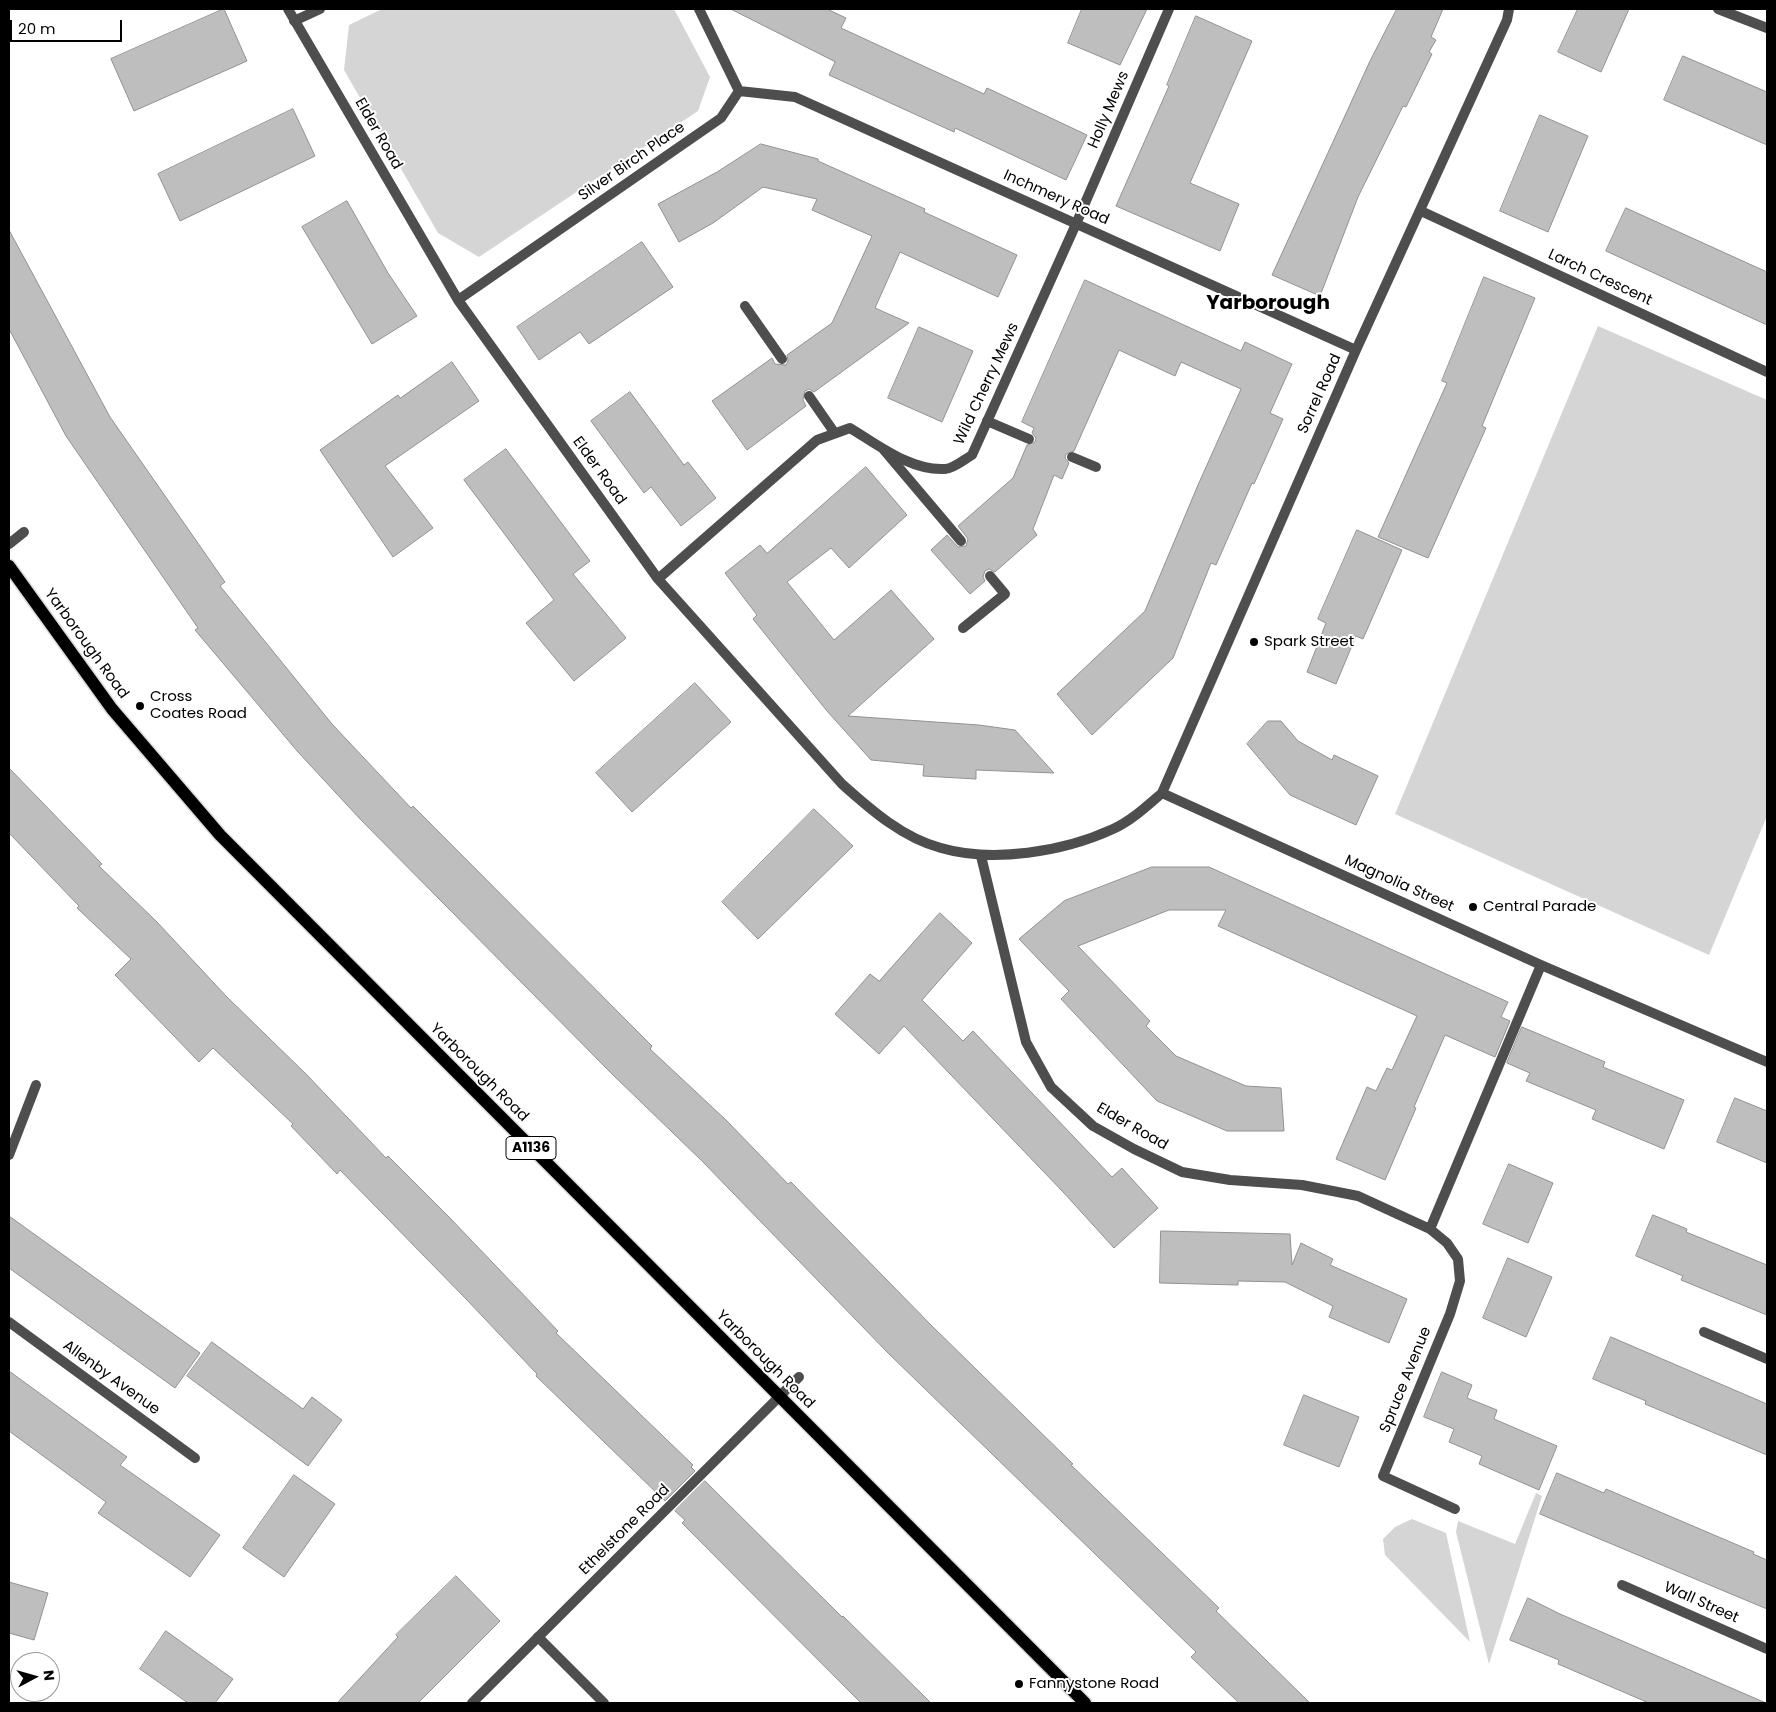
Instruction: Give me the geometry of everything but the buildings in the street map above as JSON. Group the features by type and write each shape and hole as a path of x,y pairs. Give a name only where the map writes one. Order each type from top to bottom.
{"main road":[{"name":"Yarborough Road","path":"9,566 112,709 220,835 1085,1703"}],"street":[{"name":"Elder Road","path":"288,9 458,300 658,579 842,784 870,809 901,830 939,848 981,856 1025,852 1088,838 1114,829 1162,793"},
{"path":"294,22 320,9"},
{"path":"699,9 739,91"},
{"name":"Holly Mews","path":"1076,224 1169,9"},
{"name":"Sorrel Road","path":"1162,793 1356,350 1507,20 1509,9"},
{"path":"1718,9 1767,28"},
{"name":"Inchmery Road","path":"739,91 795,97 1356,350"},
{"name":"Silver Birch Place","path":"458,300 721,118 739,91"},
{"name":"Larch Crescent","path":"1421,211 1767,372"},
{"name":"Wild Cherry Mews","path":"834,432 850,428 883,449 919,466 947,469 972,455 1076,224"},
{"path":"745,306 782,359"},
{"path":"658,579 818,440 834,432 808,396"},
{"path":"987,421 1029,439"},
{"path":"883,449 961,541"},
{"path":"1072,457 1096,467"},
{"path":"9,544 24,532"},
{"path":"963,628 1005,594 990,576"},
{"name":"Magnolia Street","path":"1162,793 1541,965 1767,1062"},
{"name":"Elder Road","path":"981,856 1026,1042 1052,1087 1093,1126 1134,1149 1182,1172 1230,1180 1302,1185 1358,1196"},
{"path":"1430,1229 1541,965"},
{"path":"9,1155 36,1085"},
{"name":"Spruce Avenue","path":"1358,1196 1430,1229 1447,1243 1458,1259 1460,1281 1450,1314 1383,1476 1455,1509"},
{"name":"Allenby Avenue","path":"9,1322 195,1458"},
{"path":"1704,1332 1767,1359"},
{"name":"Ethelstone Road","path":"472,1703 780,1399 799,1378"},
{"name":"Wall Street","path":"1622,1585 1767,1649"},
{"path":"538,1637 604,1703"}],"shaded area":[{"path":"382,9 674,9 710,77 698,111 479,257 438,233 344,70 349,25"},
{"path":"1598,326 1767,400 1767,816 1709,955 1395,814"},
{"path":"1536,1493 1542,1496 1489,1664 1456,1532 1458,1521 1515,1544"},
{"path":"1412,1519 1446,1533 1470,1642 1385,1555 1383,1539 1395,1527"}],"place":[{"name":"Spark Street","path":"1254,642"},
{"name":"Cross Coates Road","path":"140,706"},
{"name":"Central Parade","path":"1473,907"},
{"name":"Fannystone Road","path":"1019,1684"}],"district":[{"name":"Yarborough","path":"1268,304"}]}
